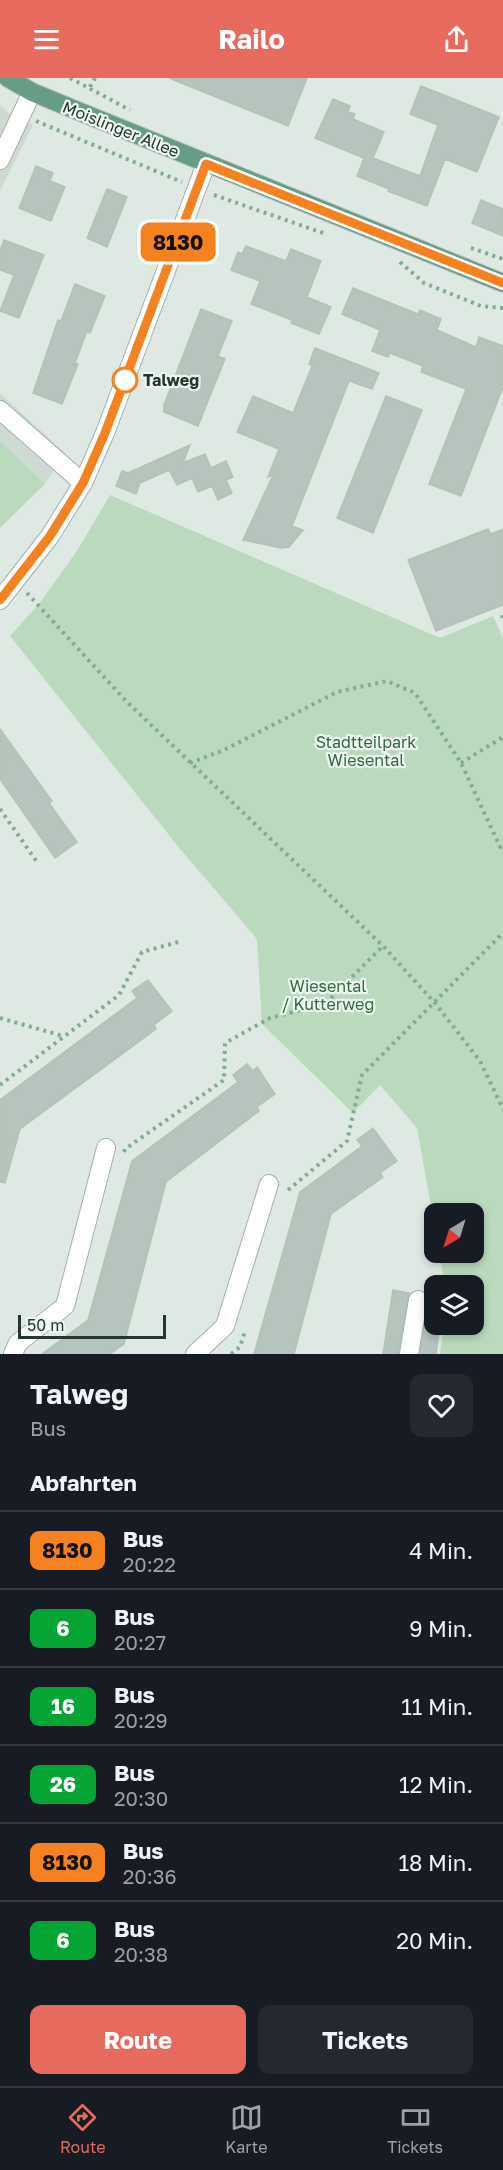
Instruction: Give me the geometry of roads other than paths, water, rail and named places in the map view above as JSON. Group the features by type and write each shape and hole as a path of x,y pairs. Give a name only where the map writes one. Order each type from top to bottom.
{"main road":[{"name":"Moislinger Allee","path":"8,78 32,92 503,283"}],"street":[{"path":"0,160 32,92"},
{"path":"0,600 50,536 83,483 105,433 206,164"},
{"path":"0,410 83,483"},
{"path":"13,1354 18,1343 65,1306 106,1148"},
{"path":"195,1354 225,1326 276,1189"},
{"path":"409,1354 418,1300"}],"place":[{"name":"Talweg","path":"125,380"}],"park label":[{"name":"Stadtteilpark Wiesental","path":"366,751"},
{"name":"Wiesental / Kutterweg","path":"328,995"}]}
